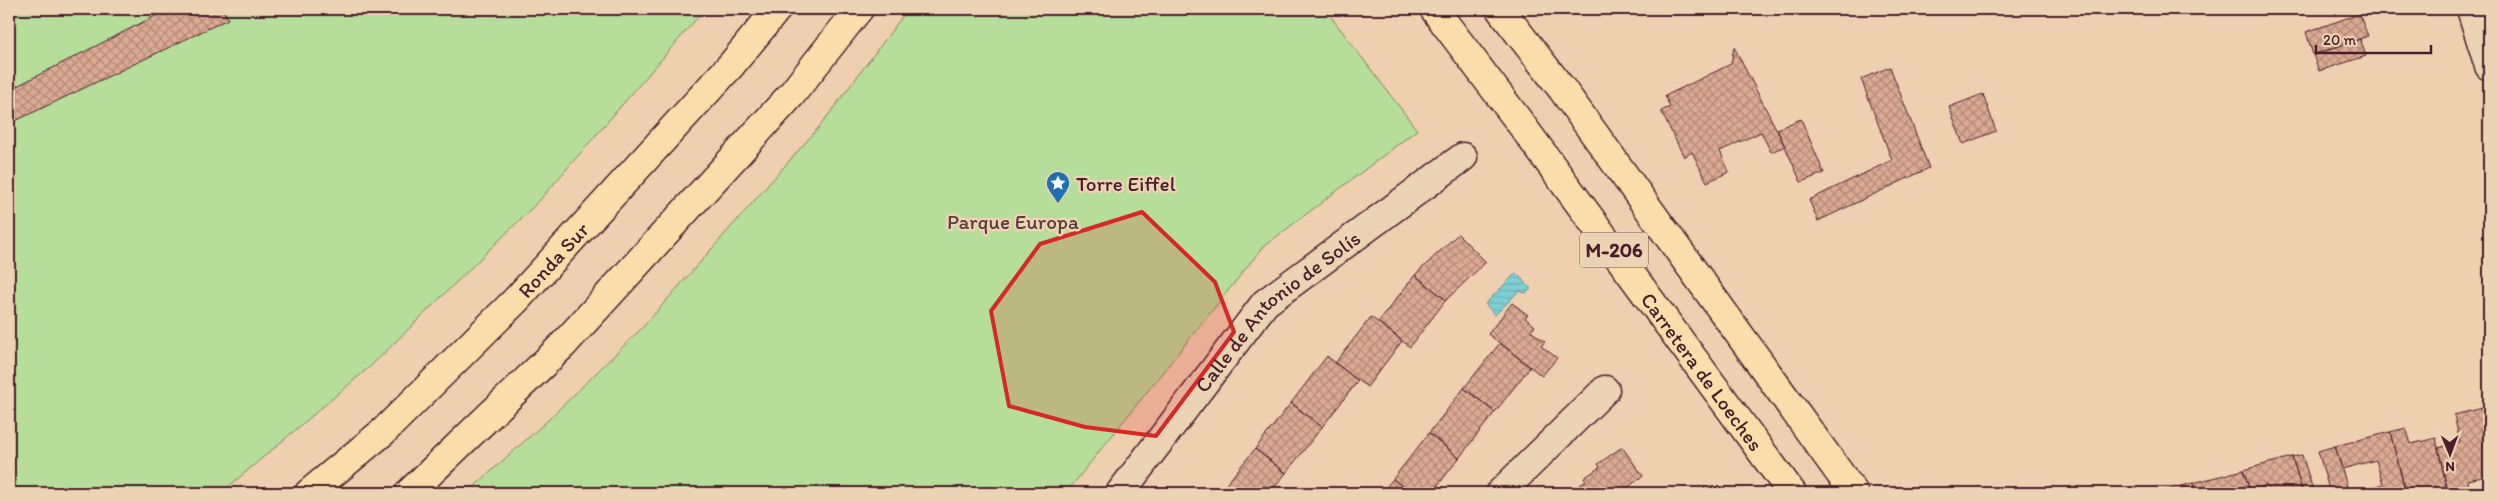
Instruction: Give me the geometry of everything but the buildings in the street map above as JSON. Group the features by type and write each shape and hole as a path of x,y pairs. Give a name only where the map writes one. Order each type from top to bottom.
{"main road":[{"name":"Ronda Sur","path":"309,493 384,430 516,300 732,64 777,9"},
{"path":"409,493 562,346 791,95 858,9"},
{"name":"Carretera de Loeches","path":"1434,9 1518,120 1792,493"},
{"name":"M-206","path":"1500,9 1562,90 1854,493"}],"street":[{"path":"2471,9 2489,66"},
{"name":"Calle de Antonio de Solís","path":"1120,493 1265,303 1463,157"},
{"path":"1500,493 1605,390"}],"highlighted area":[{"path":"1142,212 1215,282 1234,332 1156,436 1085,427 1009,406 991,311 1040,244"}],"green space":[{"path":"12,9 705,9 539,201 372,365 221,493 9,493 9,11"},
{"name":"Parque Europa","path":"908,9 1325,9 1417,130 1263,247 1066,493 467,493 548,420 643,327 820,126"},
{"path":"1621,9 1705,9 1624,13"}],"water":[{"path":"1516,273 1531,289 1526,293 1519,291 1495,315 1485,304"}],"place":[{"name":"Torre Eiffel","path":"1058,204"}]}
